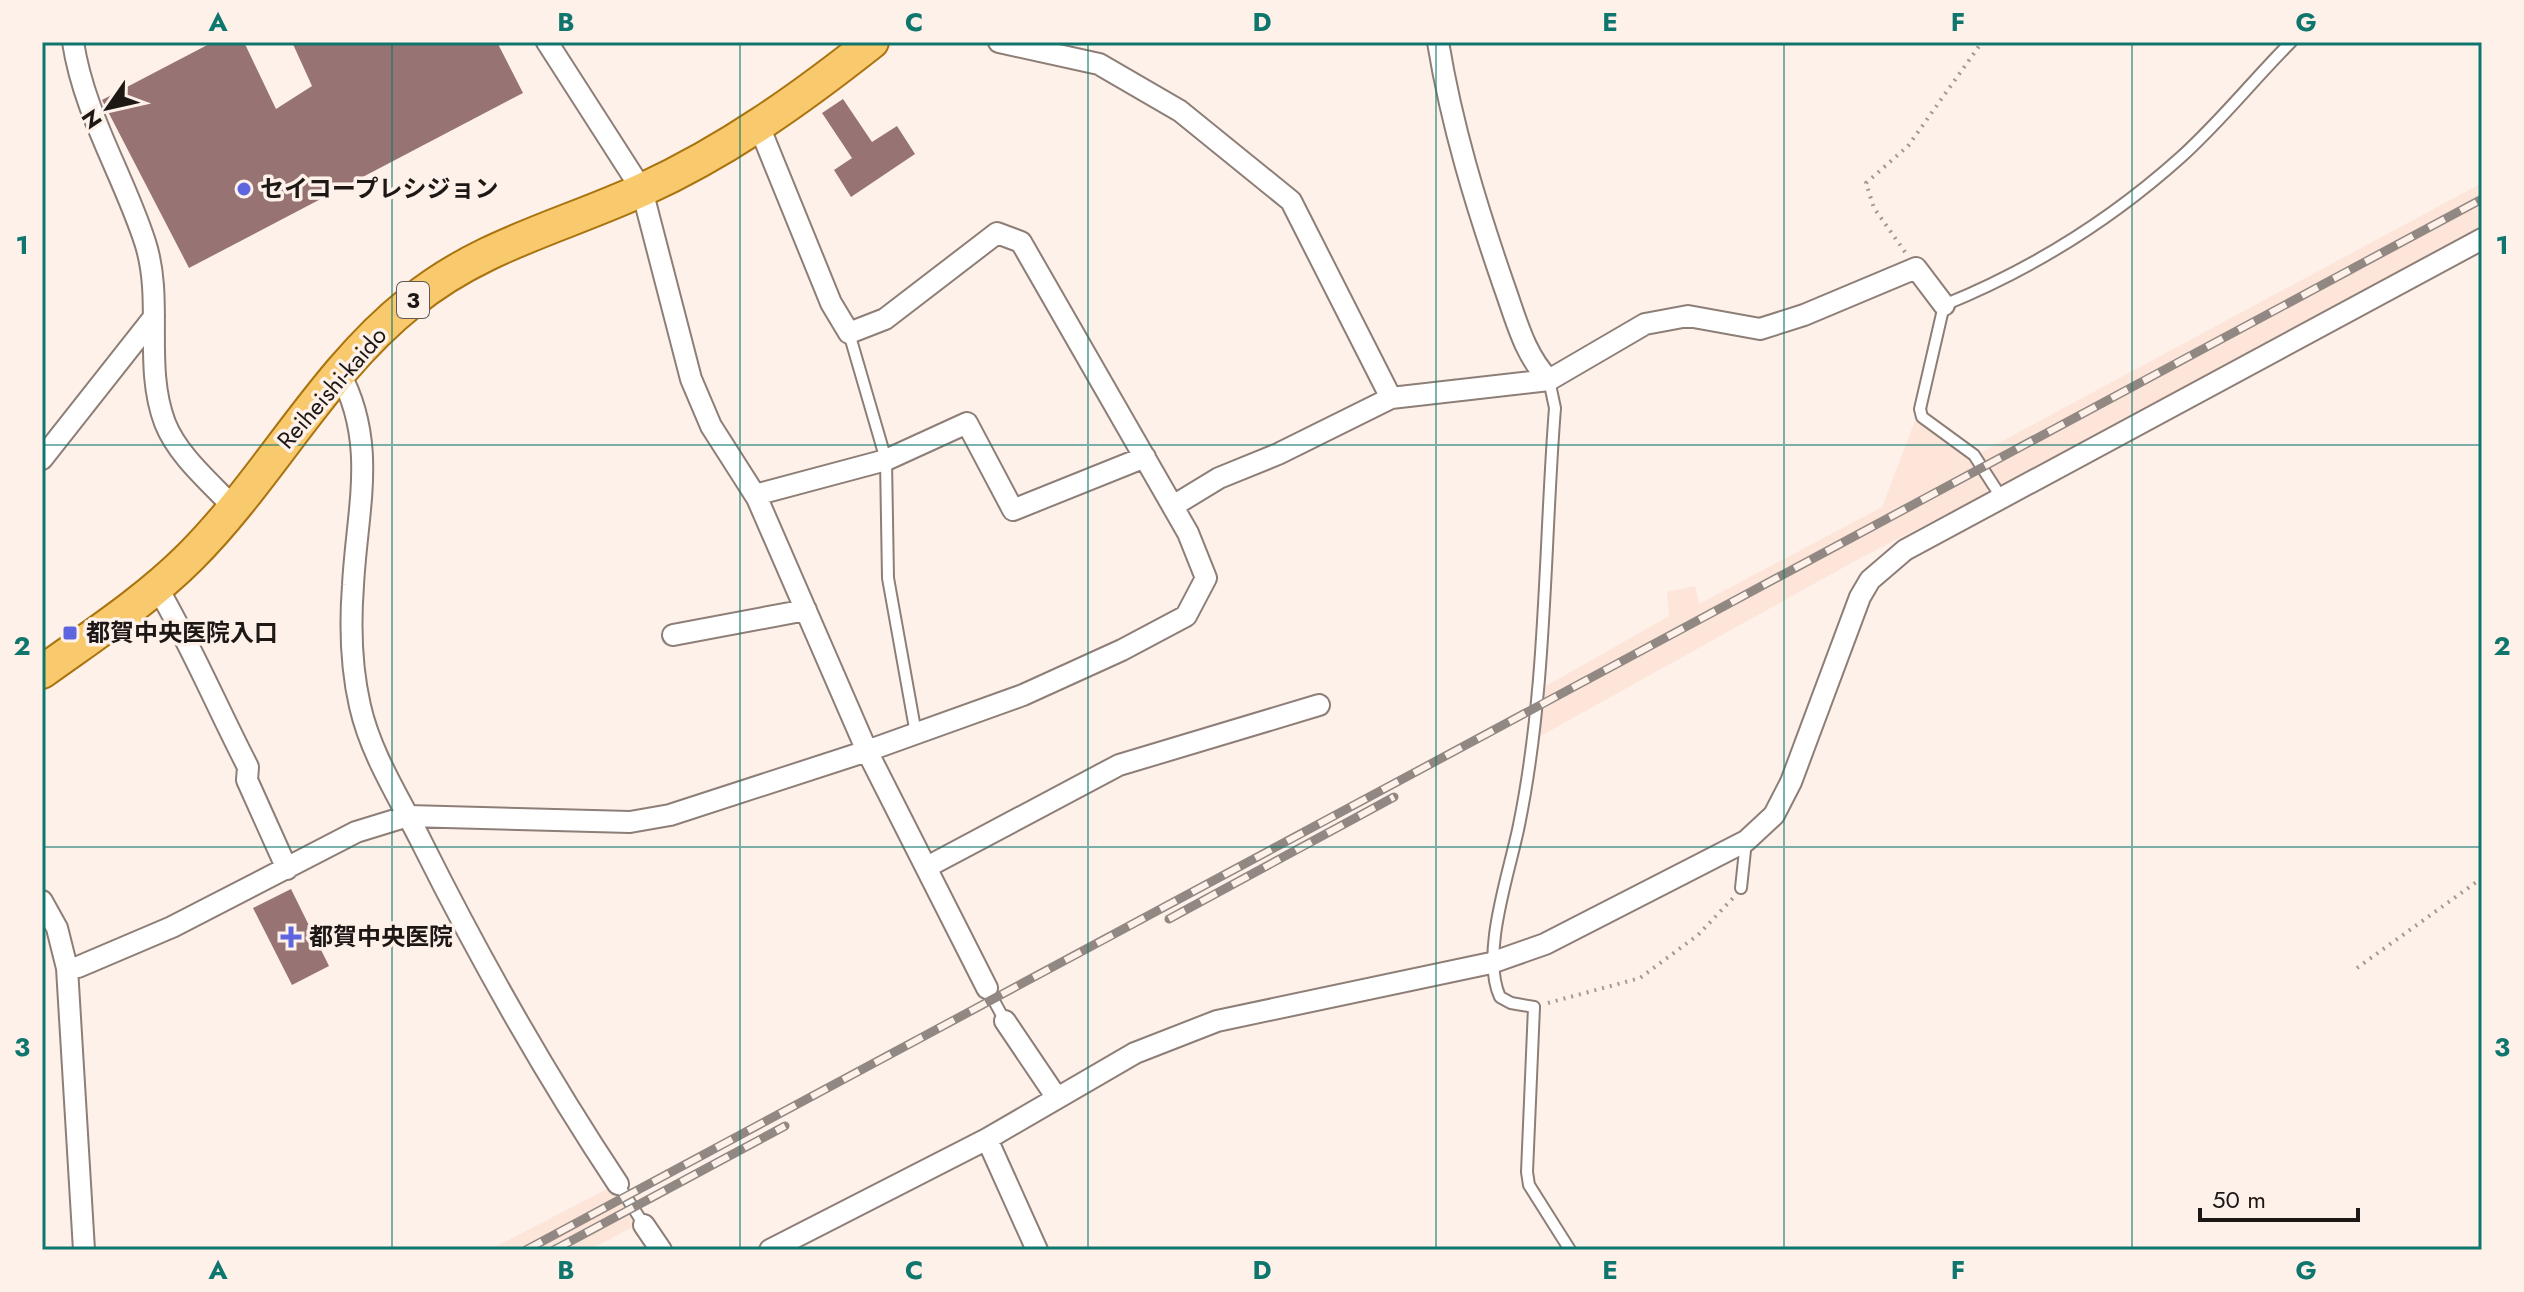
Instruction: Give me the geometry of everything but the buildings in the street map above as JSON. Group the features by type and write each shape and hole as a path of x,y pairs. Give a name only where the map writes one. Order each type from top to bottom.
{"main road":[{"name":"Reiheishi-kaido","path":"42,672 157,587 190,557 234,508 339,372 411,301 448,275 526,235 642,190 720,151 759,126 872,42"}],"street":[{"path":"73,42 78,72 96,126 145,242 154,279 155,374 165,423 187,458 234,508"},
{"path":"547,42 642,190 691,379 711,426 755,495 867,751 987,988"},
{"path":"999,42 1099,64 1180,111 1291,201 1391,398"},
{"path":"1438,42 1449,106 1471,191 1525,344 1537,368 1549,380"},
{"path":"67,968 172,927 356,832 408,816 630,822 670,815 867,751 1023,695 1122,650 1186,616 1206,578 1173,506 1021,242 997,233 885,319 849,333 831,303 759,126"},
{"path":"770,1250 987,1139 1135,1053 1217,1021 1491,963 1545,944 1746,841 1774,815 1791,782 1860,597 1870,580 1905,550 2482,239"},
{"path":"1173,506 1219,478 1278,454 1391,398 1549,380 1630,331 1662,318 1688,316 1760,329 1804,315 1916,268 1944,305"},
{"path":"42,459 154,317"},
{"path":"339,372 360,420 364,465 353,586 352,651 360,707 377,757 510,1013 618,1184"},
{"path":"755,495 886,460 967,423 1013,510 1145,457"},
{"path":"157,587 189,642 202,678 248,767 247,780 287,869"},
{"path":"673,635 806,610"},
{"path":"927,867 1119,765 1319,705"},
{"path":"42,901 57,928 67,968 84,1250"},
{"path":"1005,1021 1057,1098"},
{"path":"987,1139 1037,1250"},
{"path":"644,1225 661,1250"}],"lane":[{"path":"2001,497 1974,455 1922,417 1920,409 1944,305 2031,263 2127,201 2183,156 2291,42"},
{"path":"849,333 886,460 888,578 916,734"},
{"path":"1549,380 1555,408 1534,720 1524,799 1491,963 1500,997 1511,1003 1534,1007 1527,1172 1529,1185 1570,1250"},
{"path":"1741,888 1746,841"},
{"path":"987,988 1005,1021"},
{"path":"618,1184 644,1225"}],"path":[{"path":"1916,268 1874,208 1866,183 1908,146 1982,42"},
{"path":"2357,968 2482,878"},
{"path":"1534,1007 1640,978 1698,935 1741,888"}],"shaded area":[{"path":"2482,183 2482,227 2159,402 2002,486 1980,453"},
{"path":"1915,421 1970,458 1987,482 1987,493 1855,561 1537,738 1546,686 1669,616 1667,592 1695,586 1699,604 1882,507"},
{"path":"607,1189 614,1190 635,1226 589,1250 489,1250"}],"railway":[{"path":"526,1250 2482,199"},
{"path":"1169,919 1394,797"},
{"path":"554,1250 785,1126"}],"place":[{"name":"セイコープレシジョン","path":"244,189"},
{"name":"都賀中央医院入口","path":"70,633"},
{"name":"都賀中央医院","path":"291,937"}]}
